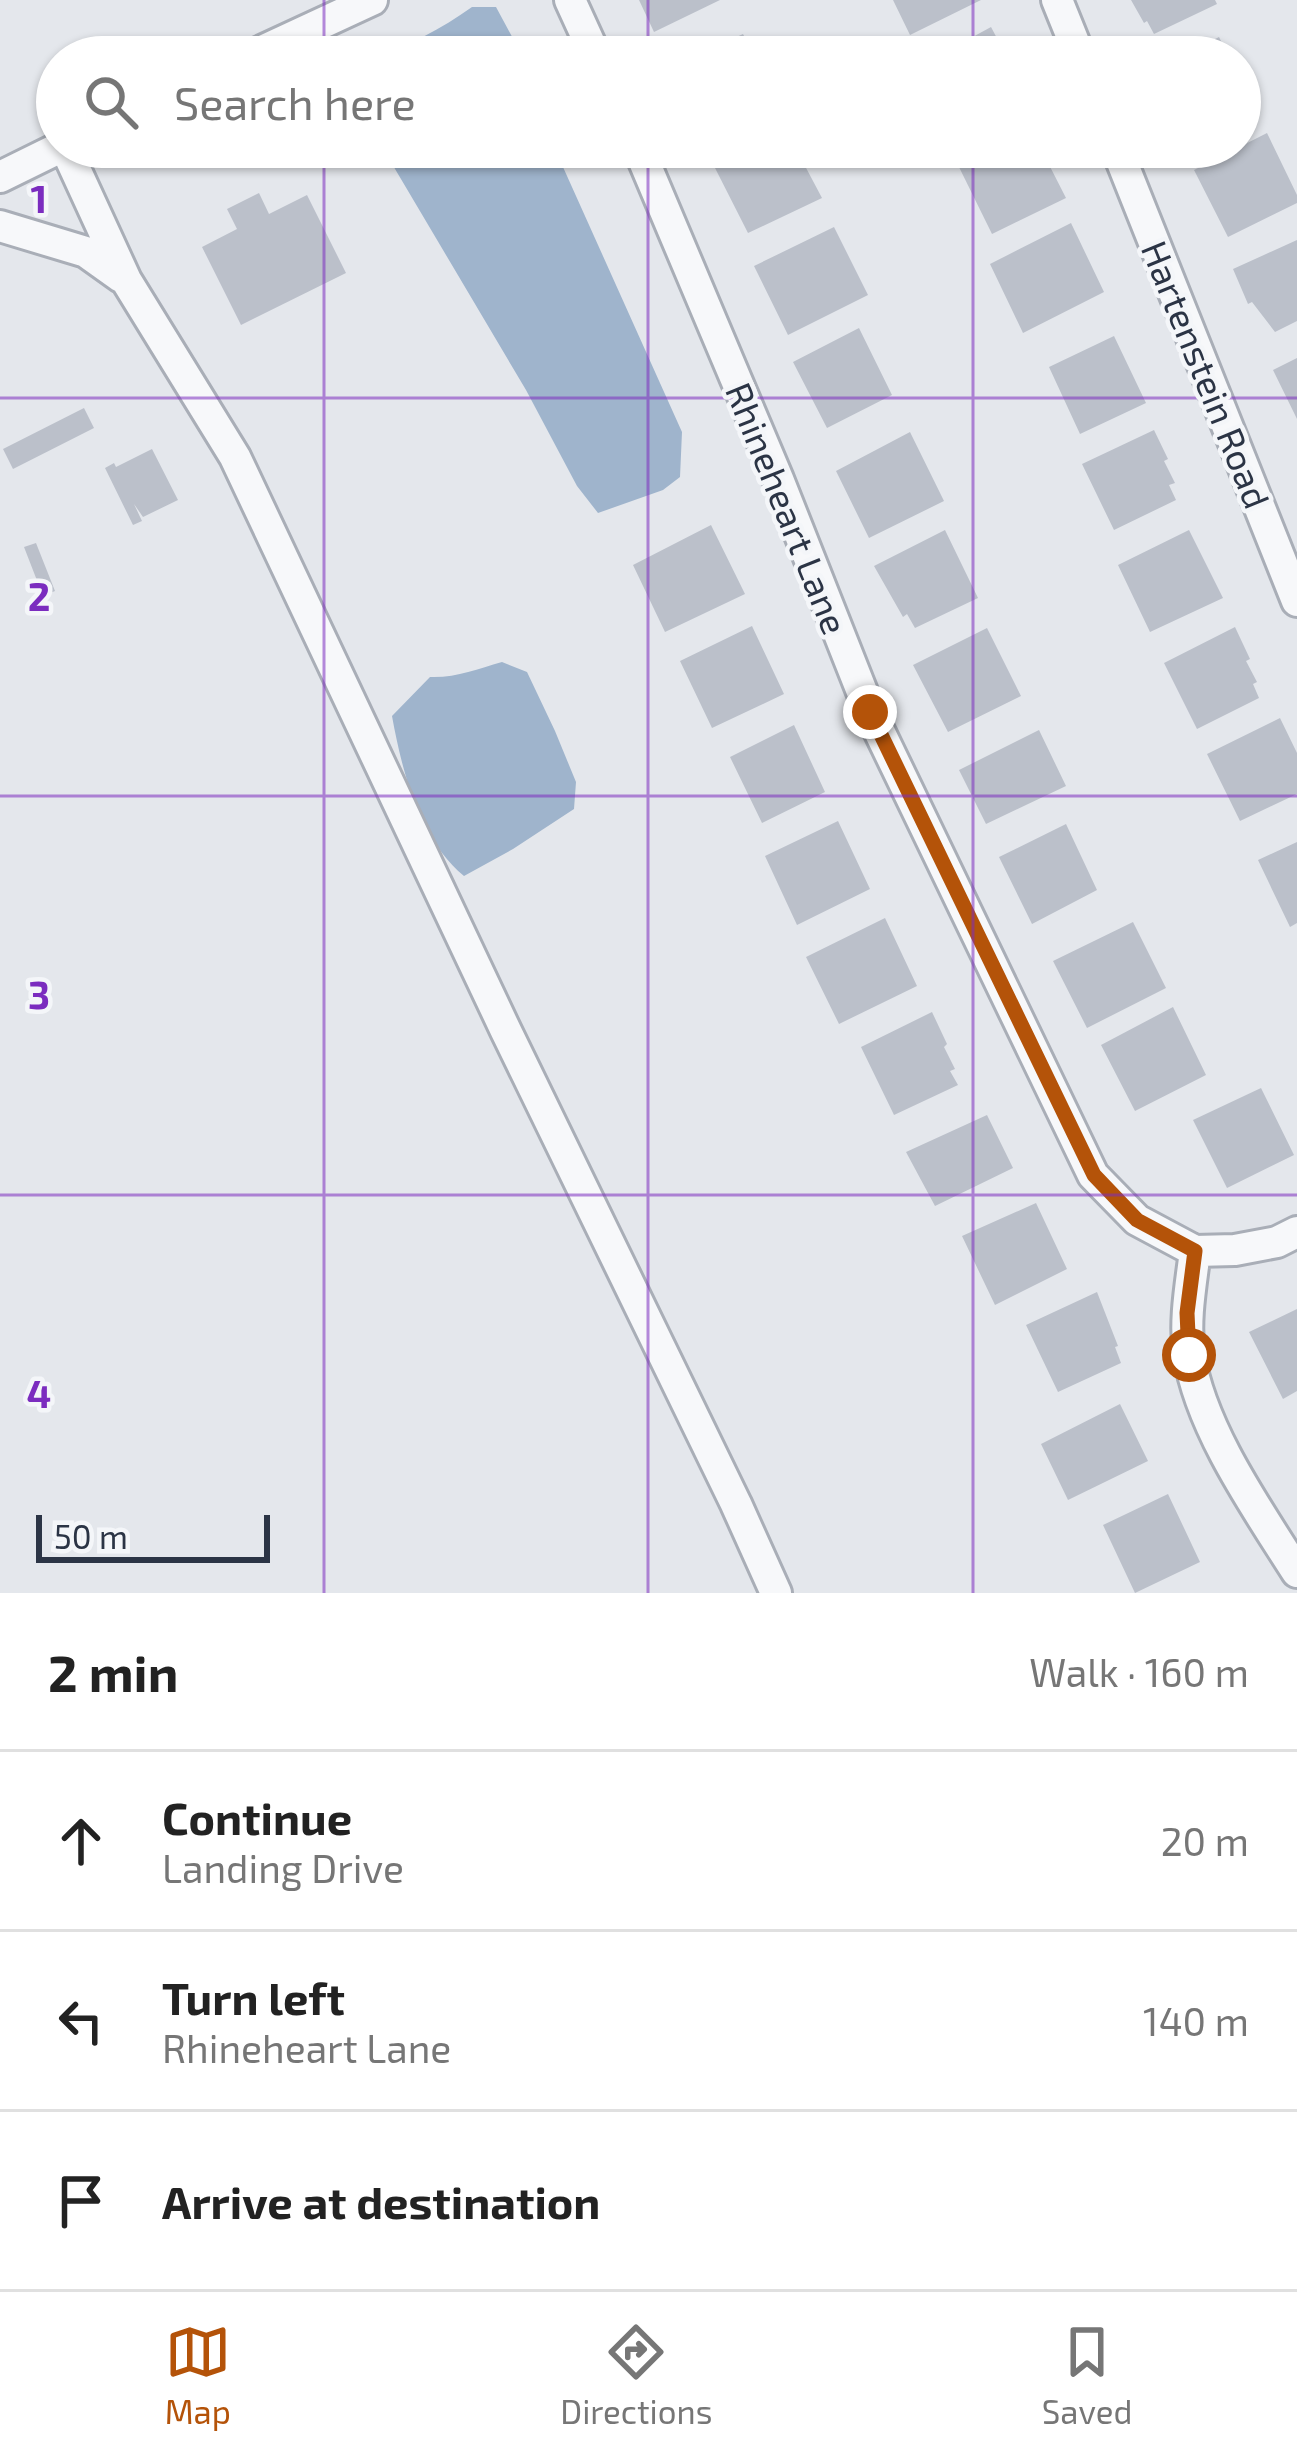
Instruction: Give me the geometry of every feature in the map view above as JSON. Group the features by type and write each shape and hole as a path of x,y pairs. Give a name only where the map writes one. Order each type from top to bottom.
{"street":[{"path":"294,36 372,0"},
{"path":"570,0 586,36"},
{"path":"1057,0 1072,36"},
{"path":"0,177 36,160"},
{"path":"73,168 126,280 235,457 776,1593"},
{"name":"Rhineheart Lane","path":"647,168 870,712 1094,1175 1137,1220 1195,1251"},
{"name":"Hartenstein Road","path":"1124,168 1297,601"},
{"path":"0,226 86,252 126,280"},
{"path":"1297,1232 1276,1242 1235,1250 1195,1251 1187,1313 1189,1355 1205,1409 1240,1482 1297,1571"}],"water":[{"path":"472,7 496,7 512,36 424,36"},
{"path":"394,168 563,168 682,432 680,477 663,490 598,513 577,486"},
{"path":"502,662 527,672 576,782 574,809 464,876 424,824 407,781 392,716 430,677 458,675"}],"building":[{"path":"639,0 720,0 654,32"},
{"path":"893,0 981,0 910,35"},
{"path":"1131,0 1215,0 1217,4 1154,34"},
{"path":"991,27 996,36 974,36"},
{"path":"1267,133 1297,203 1228,237 1194,170 1261,168 1261,136"},
{"path":"715,168 806,168 822,198 748,233"},
{"path":"959,168 1051,168 1066,198 992,234"},
{"path":"259,193 269,214 307,195 346,273 241,325 202,247 237,229 227,209"},
{"path":"1071,223 1104,292 1023,333 990,264"},
{"path":"834,227 868,295 788,335 754,266"},
{"path":"1297,240 1297,321 1275,332 1252,302 1248,304 1233,269"},
{"path":"859,328 892,395 827,428 793,362"},
{"path":"1114,336 1146,403 1080,434 1049,367"},
{"path":"1297,358 1297,419 1273,370"},
{"path":"84,408 94,428 13,469 3,449"},
{"path":"1154,430 1168,459 1164,461 1175,483 1169,485 1176,500 1114,530 1082,464"},
{"path":"910,432 944,501 869,538 836,471"},
{"path":"152,449 178,500 143,517 134,504 142,521 133,525 105,468"},
{"path":"711,525 745,594 665,632 633,565"},
{"path":"945,530 978,598 915,628 907,614 903,617 874,566"},
{"path":"1189,530 1223,598 1150,632 1118,565"},
{"path":"36,543 55,591 43,596 24,547"},
{"path":"752,626 784,694 712,728 680,661"},
{"path":"1235,627 1250,659 1246,661 1259,698 1197,729 1164,663"},
{"path":"987,628 1021,696 948,732 913,665"},
{"path":"1280,718 1297,753 1297,794 1240,821 1207,754"},
{"path":"794,725 825,792 762,823 730,757"},
{"path":"1039,730 1066,786 986,824 959,770"},
{"path":"838,821 870,889 797,925 765,856"},
{"path":"1066,824 1097,890 1032,924 999,857"},
{"path":"1297,842 1297,923 1290,927 1258,860"},
{"path":"885,918 917,986 839,1024 806,957"},
{"path":"1133,922 1166,988 1087,1028 1053,961"},
{"path":"1173,1007 1206,1075 1135,1111 1101,1045"},
{"path":"932,1012 958,1085 894,1115 861,1047"},
{"path":"1261,1088 1294,1155 1227,1188 1193,1120"},
{"path":"987,1115 1013,1168 935,1206 906,1152"},
{"path":"1036,1203 1067,1269 995,1305 962,1236"},
{"path":"1097,1292 1121,1363 1058,1392 1026,1325"},
{"path":"1297,1309 1297,1391 1283,1399 1249,1332"},
{"path":"1120,1404 1148,1461 1068,1500 1041,1444"},
{"path":"1168,1494 1200,1562 1135,1593 1103,1525"}],"route":[{"path":"870,712 1094,1175 1137,1220 1195,1251 1187,1313 1189,1355"}]}
